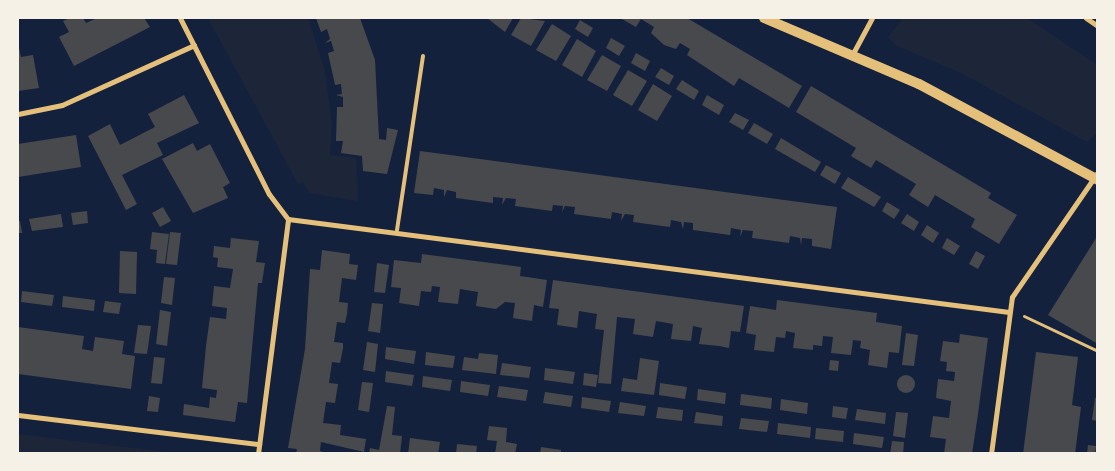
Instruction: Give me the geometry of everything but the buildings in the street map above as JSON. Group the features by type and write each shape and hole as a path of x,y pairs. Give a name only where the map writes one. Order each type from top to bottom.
{"main road":[{"path":"764,18 851,58 920,84 1096,177"}],"street":[{"path":"180,18 269,194 288,219 258,454"},
{"path":"851,58 872,18"},
{"path":"1086,18 1098,26"},
{"path":"18,114 62,105 194,45"},
{"path":"991,454 1012,297 1096,177"},
{"path":"288,219 397,230 1009,312"},
{"path":"18,415 259,444"}],"lane":[{"path":"397,230 424,56"}],"path":[{"path":"1009,312 1042,320 1098,351"}],"shaded area":[{"path":"208,18 308,18 325,71 332,124 330,155 356,158 358,201 309,193 303,182 298,184"},
{"path":"903,18 1027,18 1097,65 1097,133 1087,142 961,73 895,45 888,37"},
{"path":"18,434 174,453 18,453"}]}
